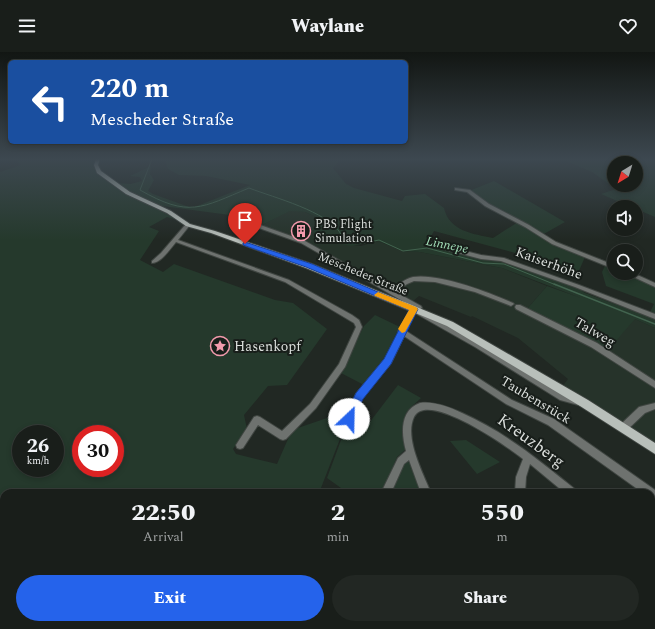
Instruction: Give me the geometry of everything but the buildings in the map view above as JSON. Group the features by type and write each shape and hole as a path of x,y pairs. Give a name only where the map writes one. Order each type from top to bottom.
{"main road":[{"name":"Mescheder Straße","path":"118,186 132,196 169,212 188,225 214,232 309,266 417,310 466,332 584,403 655,449"}],"street":[{"path":"457,189 468,191 499,212 527,226 554,243 607,264"},
{"path":"238,216 261,227 303,242 418,307 401,331 388,361 359,396 349,419"},
{"path":"154,262 167,252 174,240 188,225"},
{"path":"174,240 287,281 350,317 357,322 359,327 342,365 313,406 283,436 258,420 240,445"},
{"name":"Kaiserhöhe","path":"430,244 481,257 502,259 577,286 655,317"},
{"name":"Talweg","path":"393,292 404,282 414,279 425,279 484,292 594,345 655,385"},
{"path":"643,279 655,284"},
{"name":"Taubenstück","path":"401,331 509,402 551,422 645,489"},
{"name":"Kreuzberg","path":"425,489 411,452 407,436 408,421 415,409 426,406 440,409 484,428 505,440 568,489"},
{"path":"623,428 642,410 655,406"},
{"path":"388,489 401,461 411,452"},
{"path":"520,489 519,482 528,458"}],"shaded area":[{"path":"0,186 115,186 178,220 167,217 149,227 159,231 140,260 163,272 174,264 275,300 293,303 327,329 287,385 268,386 244,415 247,429 233,449 236,454 277,464 292,430 327,418 345,426 321,489 0,489"},
{"path":"120,186 151,186 148,191 153,194 192,208 248,186 350,186 402,201 405,196 425,194 444,208 447,216 456,227 470,233 493,238 518,222 553,243 585,257 578,273 519,254 434,231 427,243 480,257 502,260 575,286 585,293 655,319 655,328 635,319 608,350 527,309 547,286 581,298 502,268 420,252 403,251 378,241 351,246 331,242 312,232 324,223 323,220 305,212 290,211 260,226 237,216 155,205 132,194"},
{"path":"482,186 503,186 565,222 542,235 506,215 469,191"},
{"path":"643,186 655,186 655,217 643,212 643,200 615,200 601,194 607,192 643,192"},
{"path":"290,210 305,212 323,220 324,223 313,232 331,242 361,246 378,241 403,251 420,252 502,268 547,286 527,309 635,319 655,328 655,446 562,387 568,379 518,338 472,316 471,317 419,296 412,302 303,242 260,226"},
{"path":"606,264 607,280 642,280 655,286 655,316 649,314 654,304 606,286 602,272"},
{"path":"375,315 400,327 383,360 364,385 341,373 364,326"},
{"path":"398,385 421,398 406,413 404,428 406,449 397,457 384,489 342,489 327,478 344,432 363,431"},
{"path":"466,440 500,462 477,474 450,441"},
{"path":"406,460 411,462 421,489 391,489 402,462"}],"waterway":[{"name":"Linnepe","path":"142,186 140,190 157,199 183,207 206,205 249,188 313,212 334,226 341,234 339,235 350,243 365,243 379,240 403,251 427,248 483,263 504,264 556,285"},
{"name":"Linnepe","path":"554,284 655,324"}],"slow traffic":[{"path":"378,295 414,309 402,329"}],"place":[{"name":"PBS Flight Simulation","path":"301,231"},
{"name":"Hasenkopf","path":"220,346"}],"route":[{"path":"245,244 309,266 414,309 401,331 399,339 388,361 359,396 349,419"}]}
